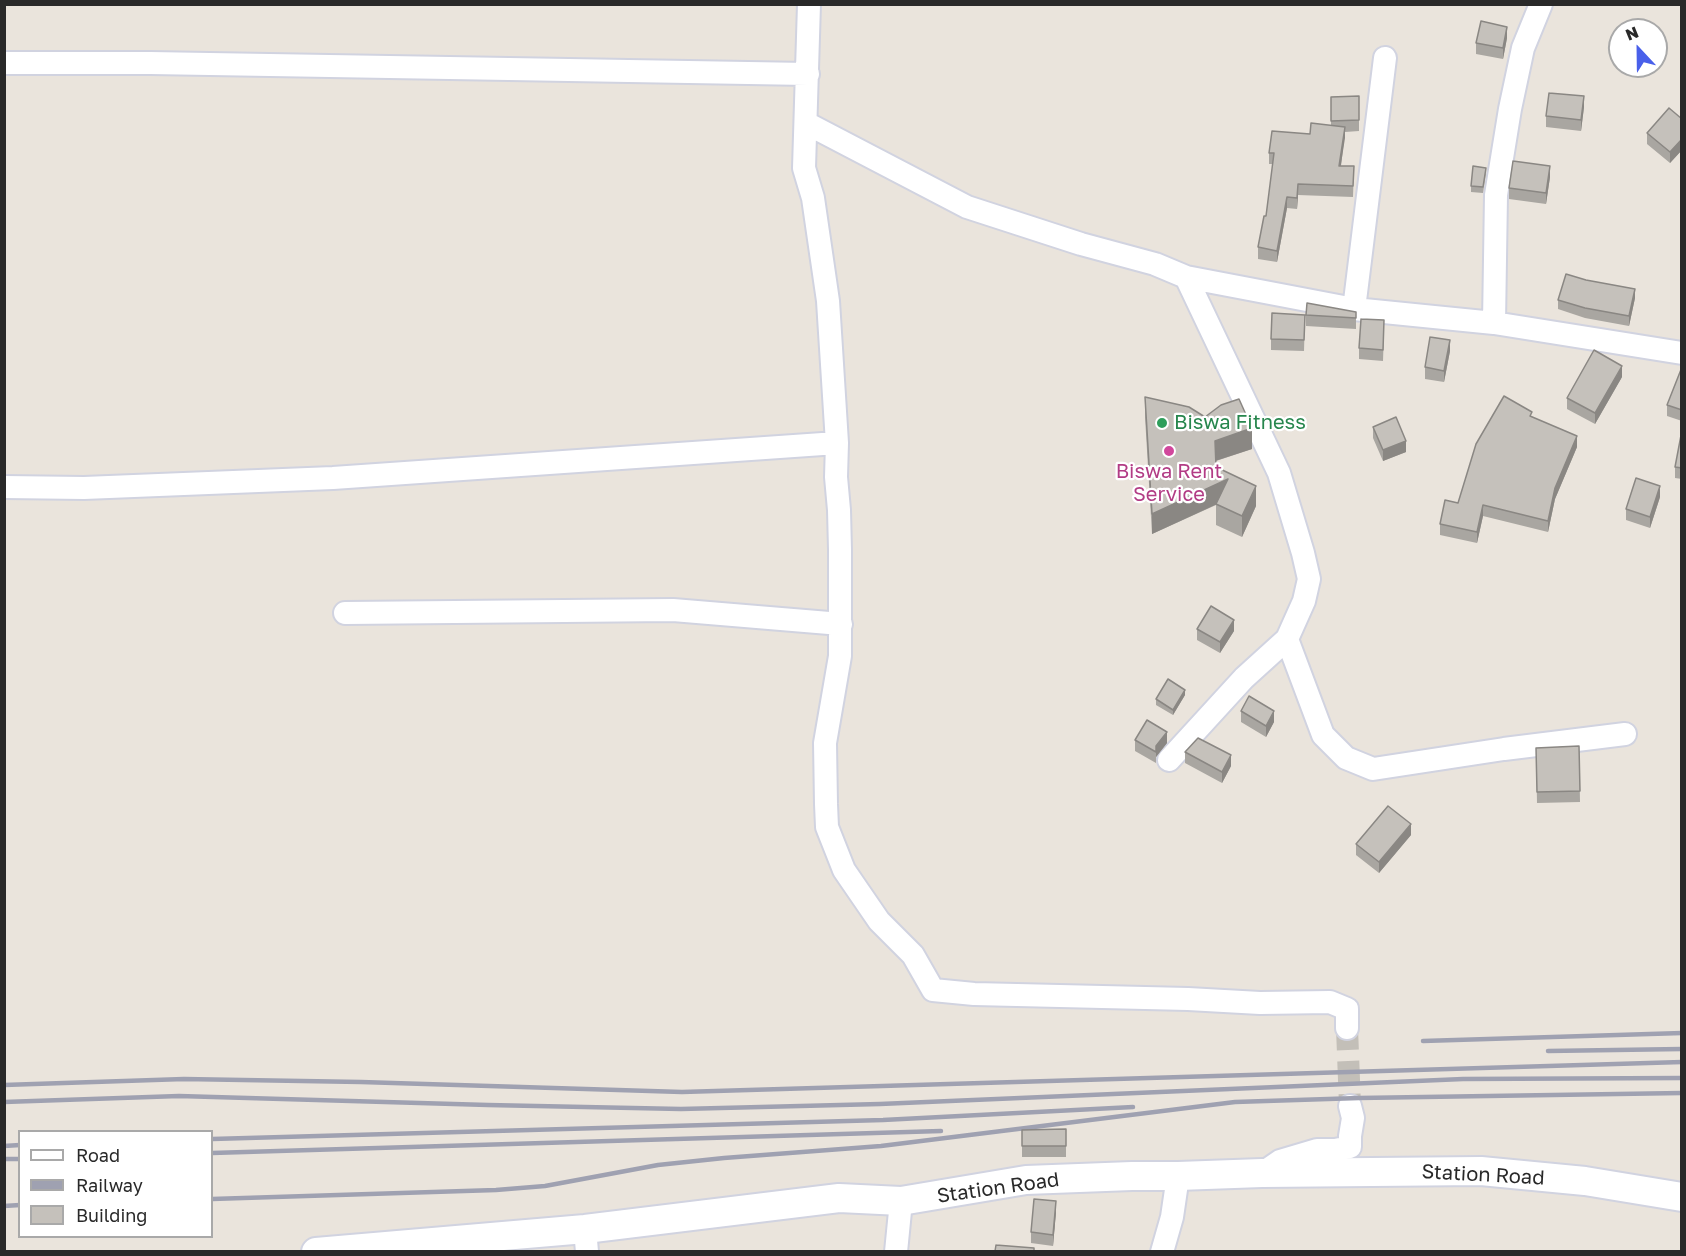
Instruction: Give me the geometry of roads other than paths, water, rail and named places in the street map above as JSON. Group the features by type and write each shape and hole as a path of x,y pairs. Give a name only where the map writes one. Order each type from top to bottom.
{"street":[{"path":"809,4 804,168 813,198 828,301 839,510 840,656 825,743 826,804 827,828 844,870 879,921 913,955 933,990 974,994 1260,1003 1330,1002 1347,1009 1347,1028"},
{"path":"1494,323 1496,195 1523,48 1541,4"},
{"path":"1354,309 1385,58"},
{"path":"4,63 150,63 808,74"},
{"path":"806,123 968,207 1081,244 1155,264 1186,277 1354,309 1494,323 1682,353"},
{"path":"1169,760 1244,678 1287,639 1304,601 1309,579 1279,473 1186,277"},
{"path":"4,487 84,488 333,478 837,443"},
{"path":"345,613 673,610 841,624"},
{"path":"1287,639 1323,735 1346,758 1373,769 1625,734"},
{"path":"1262,1173 1280,1161 1317,1150 1350,1147 1353,1118 1350,1106"},
{"name":"Station Road","path":"316,1251 586,1240 839,1198 901,1201 1026,1180 1262,1173 1481,1171 1584,1181 1682,1197"},
{"path":"1162,1251 1172,1217 1178,1176"},
{"path":"896,1251 901,1201"}],"tunnel":[{"path":"1347,1028 1350,1106"}],"railway":[{"path":"1423,1041 1682,1033"},
{"path":"1548,1051 1682,1049"},
{"path":"4,1085 184,1079 682,1092 1682,1062"},
{"path":"4,1102 179,1096 681,1109 880,1104 1463,1079 1682,1078"},
{"path":"213,1199 496,1190 545,1186 658,1165 881,1146 1235,1102 1682,1093"},
{"path":"213,1139 883,1120 1133,1107"},
{"path":"213,1153 941,1131"},
{"path":"4,1146 18,1145"},
{"path":"4,1159 18,1159"},
{"path":"4,1206 18,1205"}],"place":[{"name":"Biswa Fitness","path":"1162,423"},
{"name":"Biswa Rent Service","path":"1169,451"}]}
